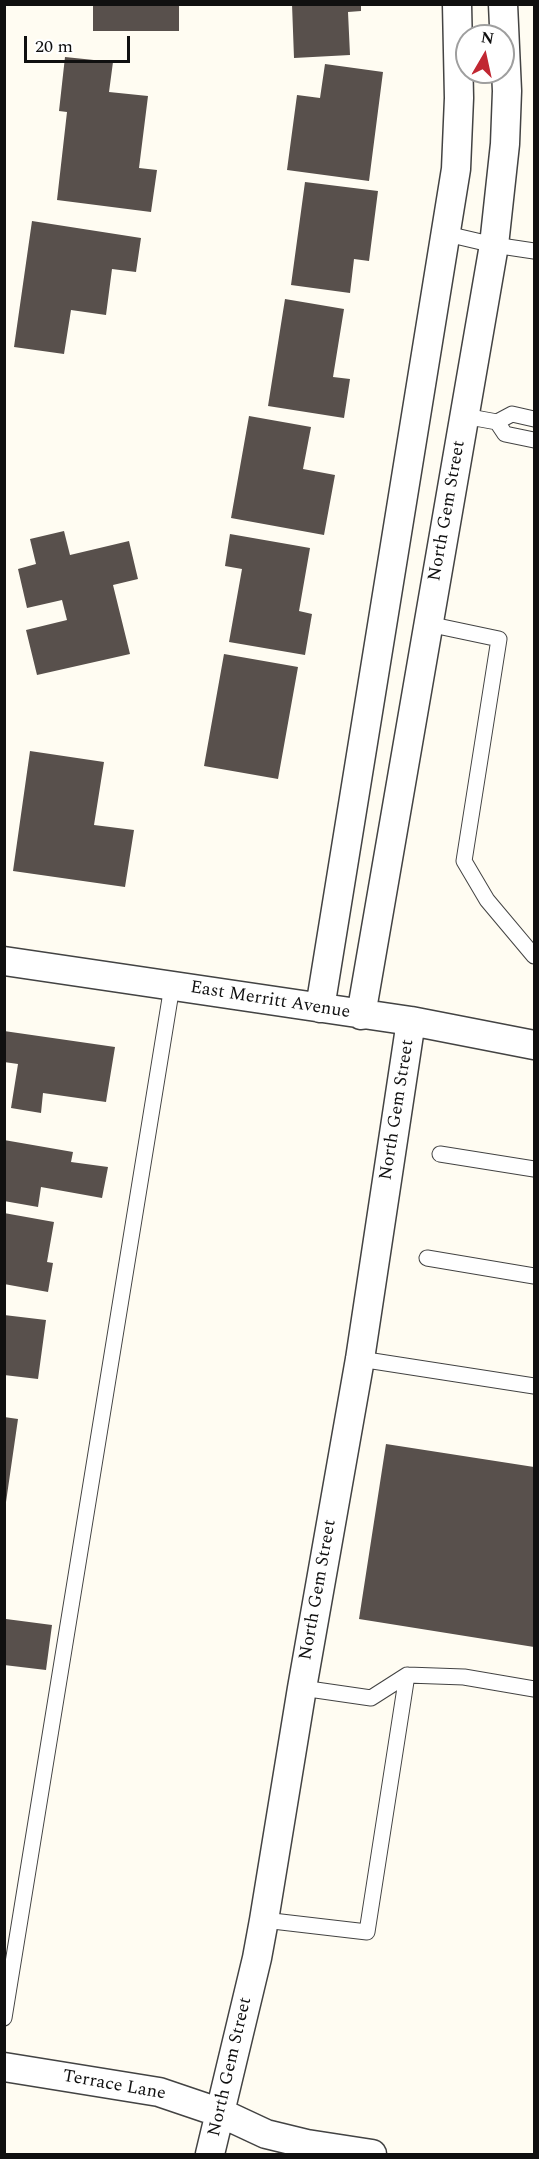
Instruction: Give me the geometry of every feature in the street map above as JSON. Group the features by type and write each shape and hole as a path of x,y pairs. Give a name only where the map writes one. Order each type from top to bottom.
{"street":[{"path":"320,1008 456,169 459,98 457,4"},
{"name":"North Gem Street","path":"361,1014 494,245 505,144 507,91 503,4"},
{"name":"East Merritt Avenue","path":"4,961 411,1021 534,1045"},
{"name":"North Gem Street","path":"210,2154 264,1920 360,1359 411,1021"},
{"name":"Terrace Lane","path":"4,2067 159,2092 220,2113 266,2134 307,2145 372,2154"}],"lane":[{"path":"447,234 534,251"},
{"path":"464,416 497,422 512,414 534,419"},
{"path":"497,422 505,434 534,440"},
{"path":"428,624 499,639 464,861 487,900 534,956"},
{"path":"4,2018 172,986"},
{"path":"440,1154 534,1169"},
{"path":"427,1258 534,1276"},
{"path":"360,1359 534,1386"},
{"path":"264,1920 367,1932 407,1675"},
{"path":"302,1688 371,1698 407,1675 464,1677 534,1689"}],"building":[{"path":"93,4 179,4 179,31 93,31"},
{"path":"292,4 361,4 361,11 348,12 350,55 294,58"},
{"path":"65,57 113,62 109,92 148,96 139,168 157,170 151,212 57,200 67,112 59,111"},
{"path":"325,64 383,72 369,181 287,170 297,95 320,98"},
{"path":"305,182 378,191 369,261 354,259 350,293 291,285"},
{"path":"32,221 141,238 136,272 112,269 106,315 71,310 64,354 14,347"},
{"path":"285,299 344,309 333,377 350,379 344,418 268,406"},
{"path":"249,416 311,427 303,469 335,475 324,535 231,518"},
{"path":"64,531 70,555 129,541 138,579 113,585 130,654 37,675 26,630 67,620 62,600 27,608 18,569 36,564 30,539"},
{"path":"230,534 310,548 299,611 312,614 305,655 229,642 242,569 225,566"},
{"path":"224,654 298,667 278,779 204,766"},
{"path":"30,751 104,762 94,825 134,830 125,887 13,871"},
{"path":"4,1031 115,1047 106,1102 43,1093 41,1113 11,1108 18,1064 4,1062"},
{"path":"4,1140 73,1152 71,1162 108,1167 102,1198 41,1187 38,1207 4,1201"},
{"path":"4,1213 54,1222 47,1262 53,1263 48,1292 4,1284"},
{"path":"4,1315 46,1320 38,1379 4,1375"},
{"path":"4,1417 18,1419 6,1502 4,1502"},
{"path":"386,1444 534,1467 534,1647 359,1619"},
{"path":"6,1619 52,1625 46,1670 4,1665"}]}
